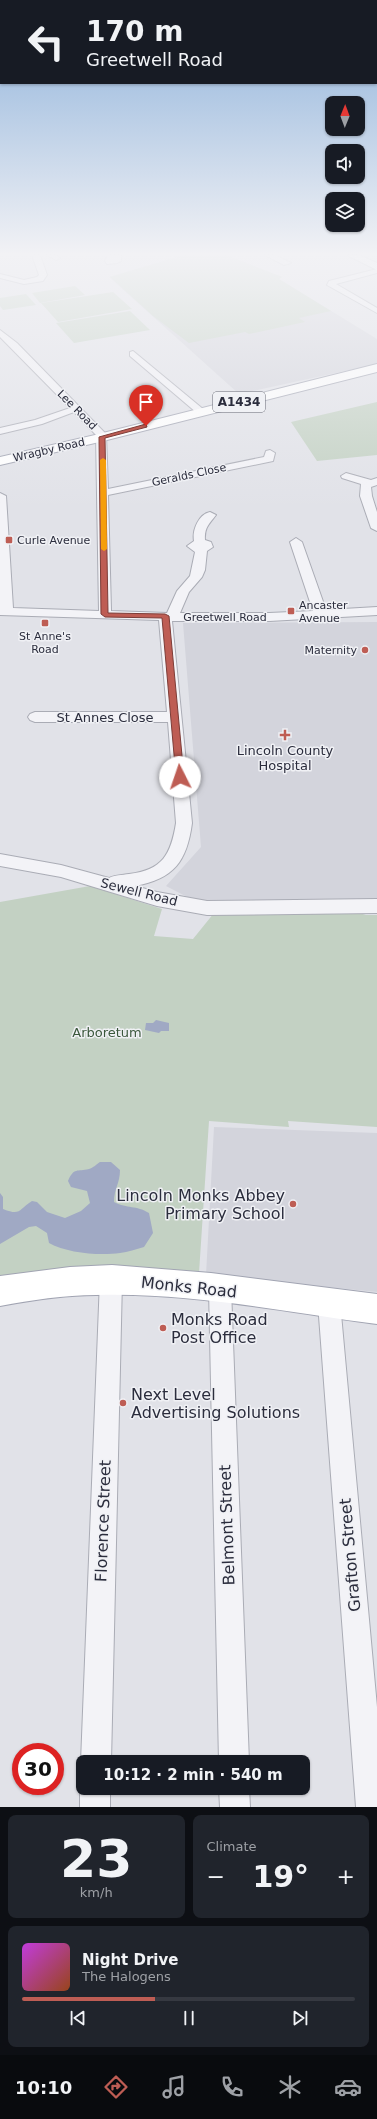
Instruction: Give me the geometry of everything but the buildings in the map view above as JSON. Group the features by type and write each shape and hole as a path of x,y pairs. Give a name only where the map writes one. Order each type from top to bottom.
{"main road":[{"name":"Wragby Road","path":"0,461 377,368"},
{"name":"Monks Road","path":"0,1291 57,1282 111,1280 220,1289 377,1309"}],"street":[{"name":"Lee Road","path":"7,339 102,437"},
{"path":"133,354 200,411"},
{"path":"0,431 38,422 76,409"},
{"path":"102,437 105,614"},
{"name":"Geralds Close","path":"103,493 269,459 270,453"},
{"path":"346,476 372,483 366,496 377,528"},
{"path":"0,496 3,611"},
{"path":"107,883 134,881 157,875 172,861 182,843 184,823 168,616 178,606 183,591 196,577 199,570 200,546 198,533 200,526 210,515"},
{"path":"296,542 321,614"},
{"name":"Greetwell Road","path":"3,611 259,617 377,611"},
{"name":"St Annes Close","path":"35,717 175,717"},
{"name":"Sewell Road","path":"1,862 36,865 77,877 107,883 157,899 207,908 377,906"},
{"name":"Florence Street","path":"96,1755 111,1280"},
{"name":"Belmont Street","path":"220,1289 234,1755"},
{"name":"Grafton Street","path":"328,1303 371,1807"},
{"path":"95,1795 95,1807"},
{"path":"234,1795 235,1807"}],"shaded area":[{"path":"178,339 377,339 377,364 239,394"},
{"name":"Lincoln County Hospital","path":"377,622 377,902 195,901 166,886 201,847 183,623"},
{"name":"Lincoln Monks Abbey Primary School","path":"214,1127 377,1133 377,1292 206,1275"}],"green space":[{"path":"71,339 95,339 74,343"},
{"path":"184,339 208,339 189,343"},
{"path":"377,402 377,455 317,461 291,422"},
{"name":"Arboretum","path":"90,886 162,909 154,936 193,939 214,913 353,911 366,915 377,915 377,1127 288,1121 289,1127 209,1121 199,1273 0,1296 0,902"}],"water":[{"path":"156,1020 169,1023 169,1031 161,1031 159,1033 145,1030 146,1023 153,1023"},
{"path":"100,1162 111,1162 120,1170 114,1202 149,1213 153,1233 144,1247 112,1254 83,1253 65,1249 49,1243 47,1233 36,1226 29,1227 0,1244 0,1193 3,1197 3,1209 16,1212 32,1201 37,1202 47,1212 65,1218 81,1211 90,1203 87,1191 71,1187 68,1181 70,1177 76,1171 93,1167"}],"slow traffic":[{"path":"103,460 104,549"}],"place":[{"name":"Curle Avenue","path":"9,540"},
{"name":"Ancaster Avenue","path":"291,611"},
{"name":"St Anne's Road","path":"45,623"},
{"name":"Maternity","path":"365,650"},
{"name":"Lincoln County Hospital","path":"285,735"},
{"name":"Lincoln Monks Abbey Primary School","path":"293,1204"},
{"name":"Monks Road Post Office","path":"163,1328"},
{"name":"Next Level Advertising Solutions","path":"123,1403"}],"route":[{"path":"146,426 102,437 105,614 165,616 180,777"}]}
